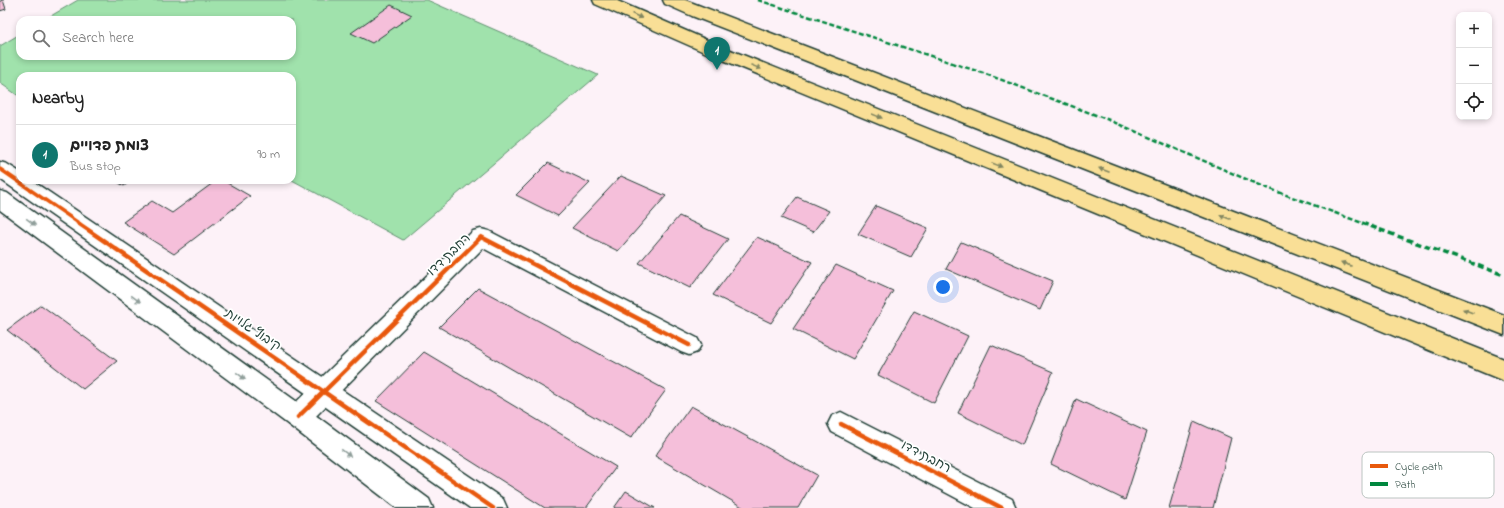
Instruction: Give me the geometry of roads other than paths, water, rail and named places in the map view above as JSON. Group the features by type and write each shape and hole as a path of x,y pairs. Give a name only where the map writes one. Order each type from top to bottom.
{"main road":[{"path":"601,0 725,54 1504,370"},
{"path":"671,0 713,18 1504,325"}],"street":[{"name":"קיבוץ גלויות","path":"0,168 16,179"},
{"name":"קיבוץ גלויות","path":"23,184 494,508"},
{"path":"0,199 298,417 419,508"},
{"name":"רחבת דדו","path":"298,417 481,237 689,345"},
{"name":"רחבת דדו","path":"841,424 1002,508"}],"place":[{"name":"צומת פדויים","path":"717,70"}]}
